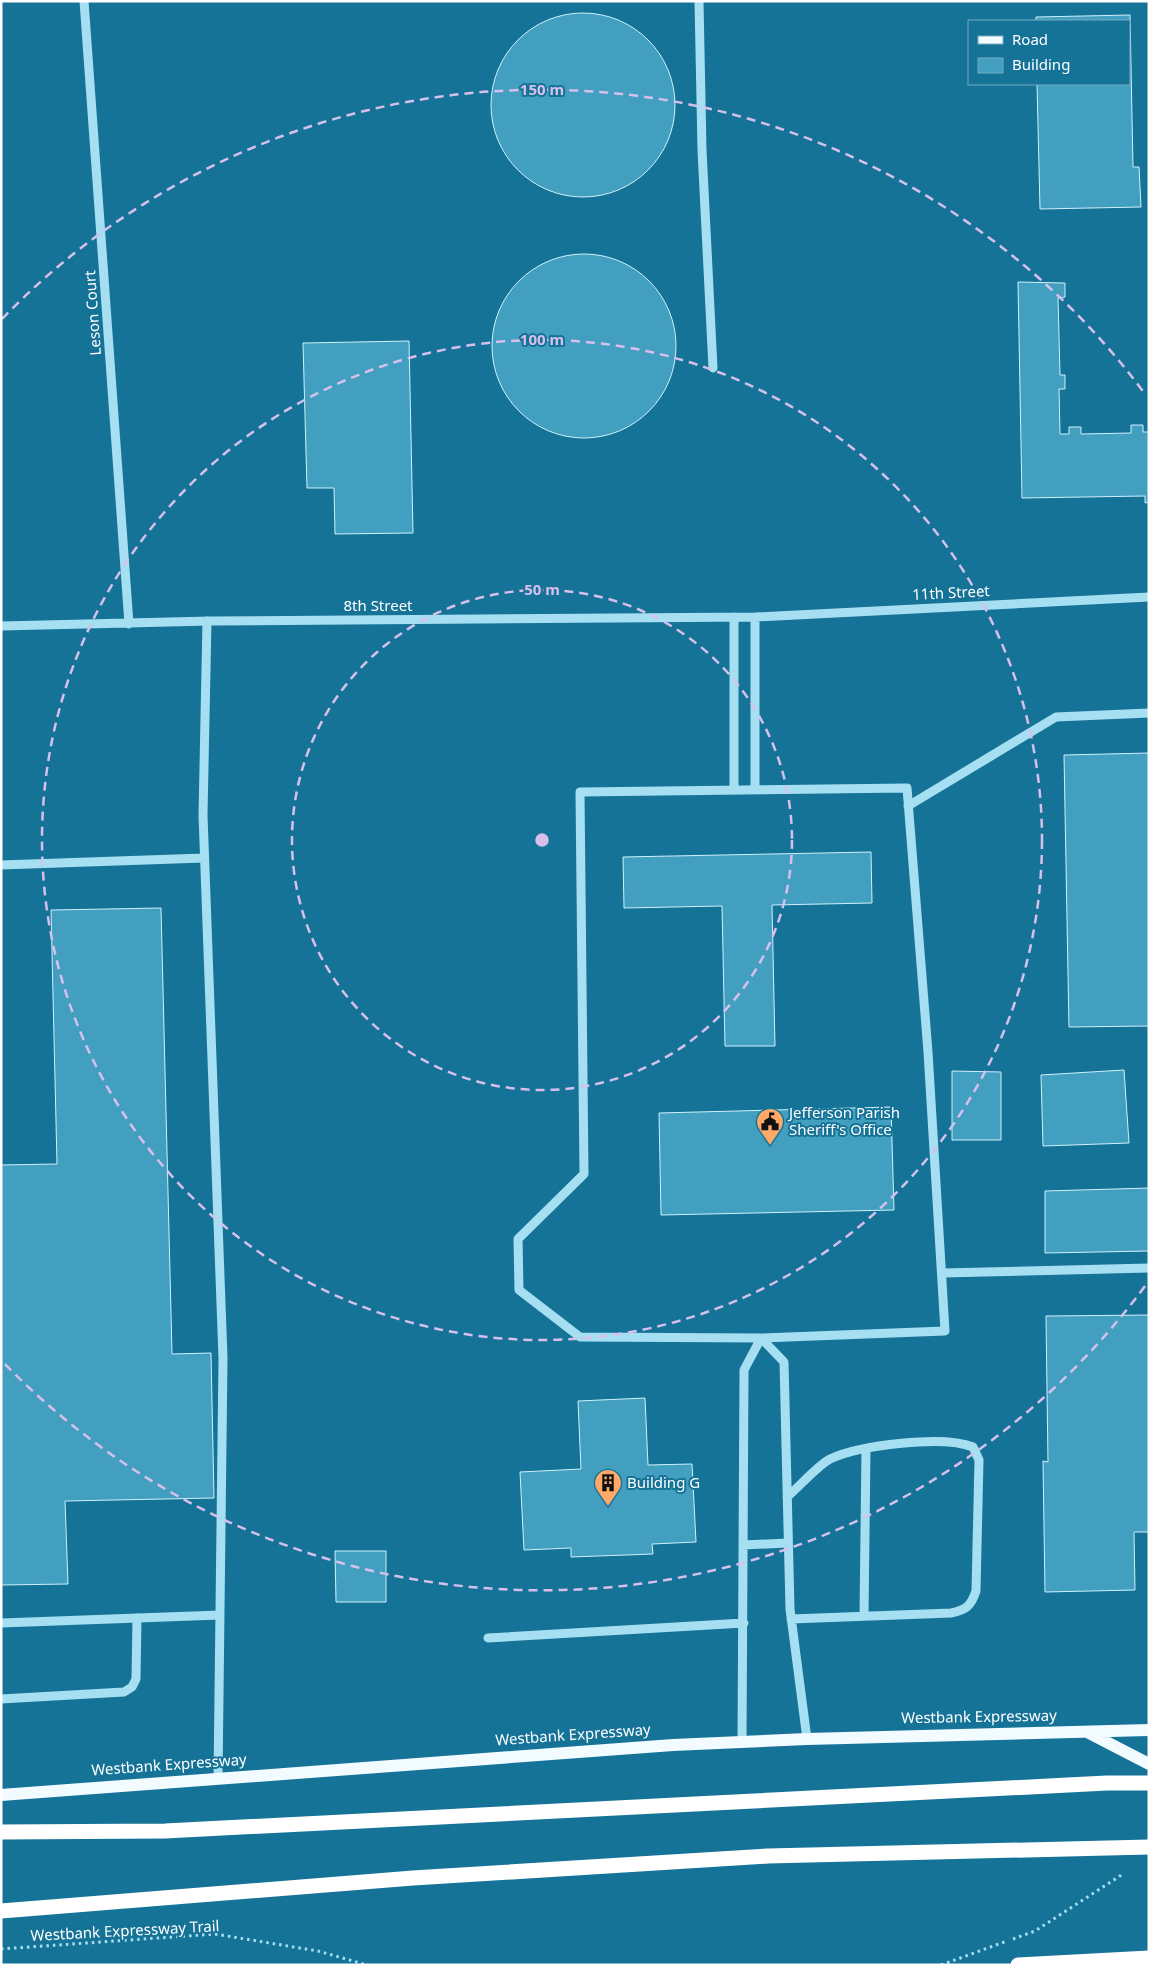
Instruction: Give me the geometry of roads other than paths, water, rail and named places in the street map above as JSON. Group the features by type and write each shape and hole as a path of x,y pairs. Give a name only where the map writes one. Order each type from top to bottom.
{"highway":[{"path":"1,1832 165,1831 1107,1783 1149,1783"},
{"path":"1,1911 413,1878 768,1856 1149,1847"},
{"path":"1018,1965 1149,1958"}],"main road":[{"name":"Westbank Expressway","path":"1,1796 652,1747 807,1738 1149,1730"},
{"path":"1087,1732 1149,1764"}],"street":[{"name":"Leson Court","path":"84,1 129,624"},
{"path":"699,1 702,150 713,368"},
{"name":"11th Street","path":"755,617 1149,597"},
{"path":"734,617 734,789"},
{"name":"8th Street","path":"1,626 207,622 755,617"},
{"path":"755,617 755,789"},
{"path":"207,622 203,815 223,1358 218,1779"},
{"path":"908,806 1056,717 1149,713"},
{"path":"907,788 928,1052 945,1331 761,1338 580,1337 518,1290 518,1239 584,1174 580,792 755,789 907,788"},
{"path":"1,865 204,858"},
{"path":"942,1273 1149,1268"},
{"path":"761,1338 784,1362 791,1619 807,1738"},
{"path":"742,1743 744,1370 761,1338"},
{"path":"787,1497 829,1460 879,1445 960,1442 973,1447 978,1460 976,1591 970,1606 965,1610 951,1613 791,1619"},
{"path":"864,1616 866,1449"},
{"path":"744,1545 788,1543"},
{"path":"1,1623 220,1615"},
{"path":"1,1699 124,1692 132,1687 136,1679 137,1618"},
{"path":"488,1638 744,1623"}],"place":[{"name":"Jefferson Parish Sheriff's Office","path":"770,1146"},
{"name":"Building G","path":"608,1507"}]}
